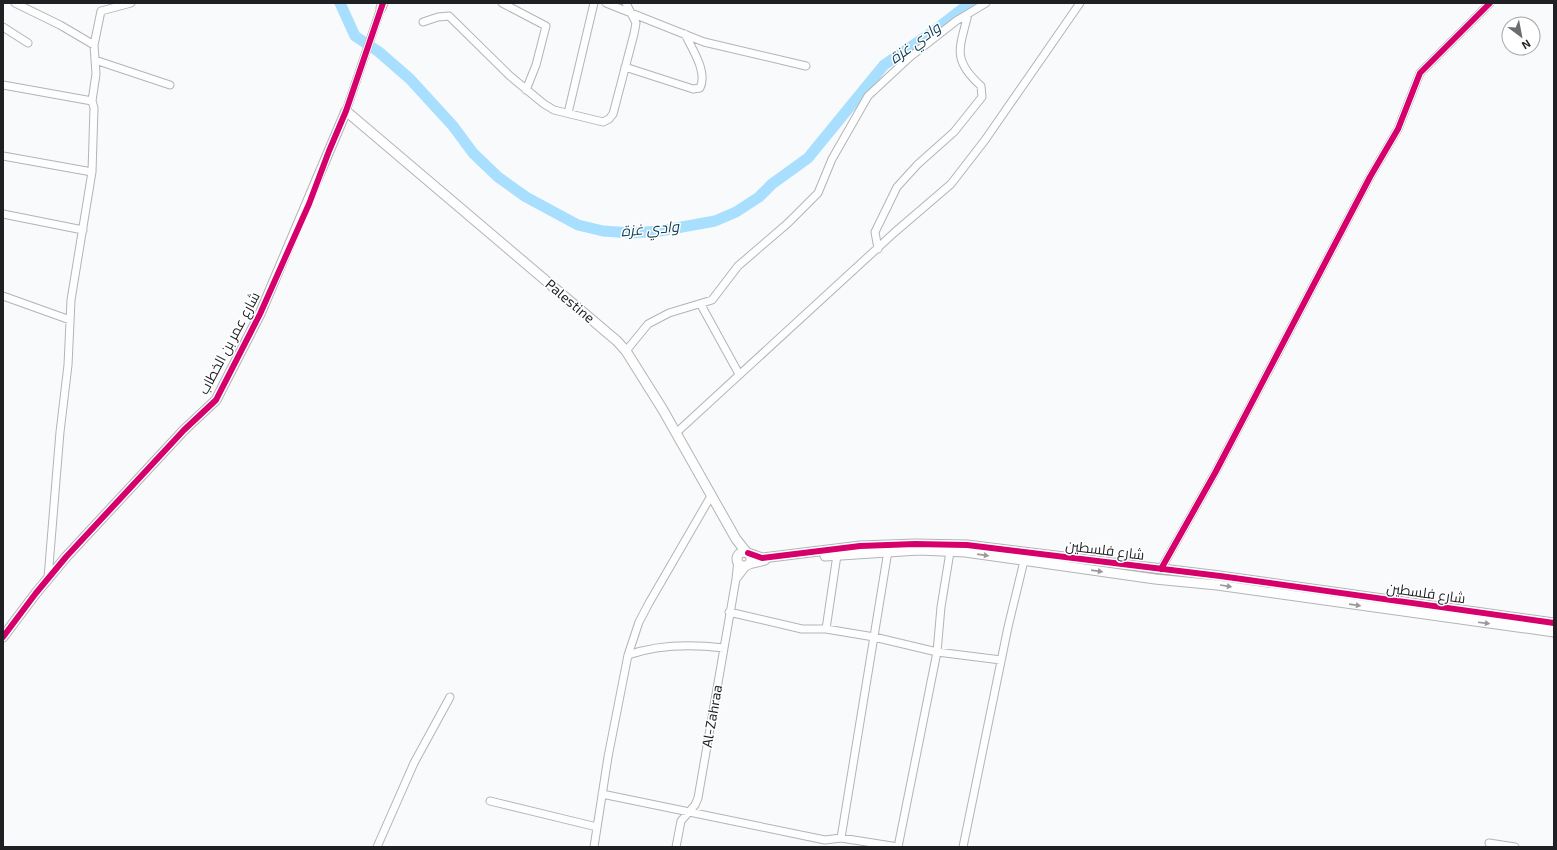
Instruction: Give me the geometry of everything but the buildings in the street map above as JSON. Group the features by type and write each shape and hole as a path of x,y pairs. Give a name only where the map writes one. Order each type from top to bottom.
{"street":[{"path":"15,3 60,25 94,45"},
{"path":"48,579 60,432 68,365 71,300 92,172 94,108 92,101 96,74 94,45 101,11 131,3"},
{"path":"502,3 546,26 536,65 526,90"},
{"path":"568,113 594,3"},
{"path":"606,3 704,42 806,66"},
{"path":"423,22 438,17 449,16 510,76 526,90 554,110 603,122 609,119 613,114 634,34 636,23 633,14 626,3"},
{"path":"626,351 648,324 670,313 712,300 738,266 788,223 818,193 832,159 868,96 910,58 956,21 986,3"},
{"path":"676,433 739,374 951,184 965,168 1080,3"},
{"path":"1161,569 1215,473 1370,177 1398,129 1420,73 1490,3"},
{"name":"شارع عمر بن الخطاب","path":"3,637 36,592 66,556 184,430 216,400 260,314 346,111 382,6"},
{"path":"878,249 875,232 897,187 918,164 954,132 982,97 981,86 970,76 962,63 959,53 968,14"},
{"path":"3,26 28,43"},
{"path":"625,67 693,89 700,88 703,82 701,70 685,34"},
{"path":"95,60 170,85"},
{"path":"3,85 92,101"},
{"name":"Palestine","path":"346,111 617,341 626,351 676,433 736,539 743,555 751,558 748,564"},
{"path":"3,156 92,172"},
{"path":"3,214 83,230"},
{"path":"3,296 70,320"},
{"path":"701,305 739,374"},
{"path":"594,847 602,794 628,655 639,622 648,603 712,496"},
{"name":"شارع فلسطين","path":"743,555 762,558 860,546 915,544 966,545 1161,569 1554,623"},
{"path":"841,838 888,551"},
{"path":"748,564 764,560 888,551 950,552 1024,561 1001,660 963,847"},
{"path":"602,794 690,811 824,844 841,838 898,847 937,652 941,607 950,552"},
{"name":"Al-Zahraa","path":"676,847 681,821 690,811 698,798 729,612 743,555"},
{"path":"826,629 837,555"},
{"name":"شارع فلسطين","path":"1024,561 1155,579 1217,584 1554,632"},
{"name":"Al-Zahraa","path":"736,579 748,564"},
{"path":"729,612 802,629 826,629 874,637 937,652 1001,660"},
{"path":"628,655 639,651 690,644 724,648"},
{"path":"376,847 414,763 450,697"},
{"path":"490,802 597,827"},
{"path":"1489,842 1515,847"}],"waterway":[{"name":"وادي غزة","path":"340,3 355,36 379,52 410,79 453,126 473,153 498,177 526,197 578,225 603,231 631,233 660,231 715,221 736,212 759,197 772,184 808,158 884,65 931,33 970,3"}],"cycle path":[{"path":"3,637 36,593 66,557 184,430 216,400 260,314 309,204 346,111 383,3"},
{"path":"1161,569 1215,473 1370,177 1398,129 1420,73 1490,3"},
{"path":"748,553 762,558 860,546 915,544 967,545 1220,576 1554,623"}]}
